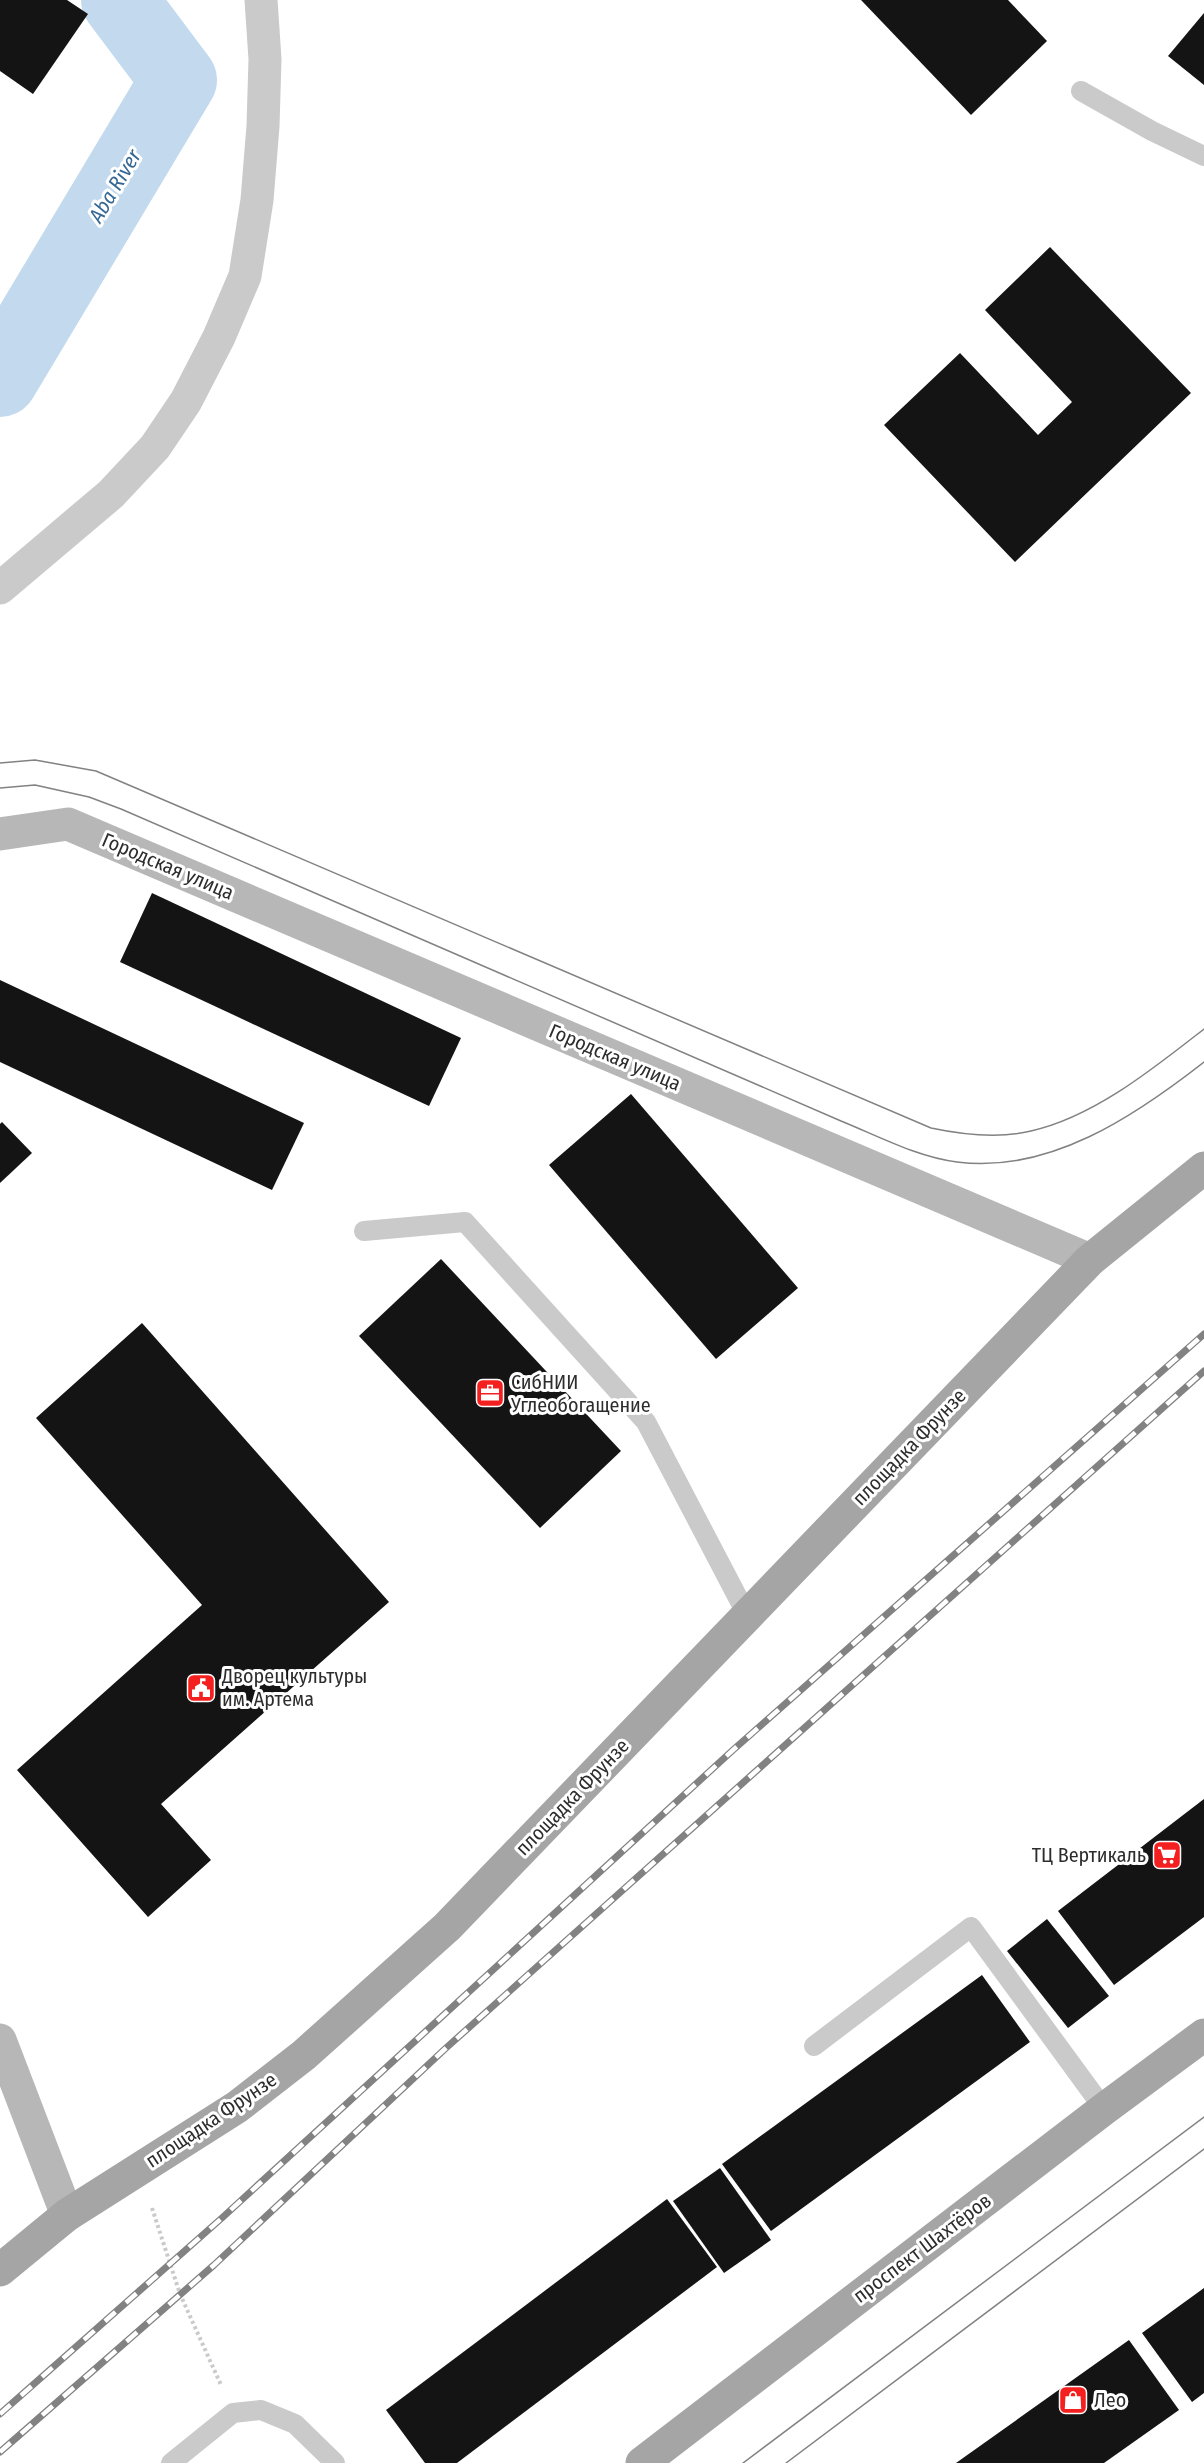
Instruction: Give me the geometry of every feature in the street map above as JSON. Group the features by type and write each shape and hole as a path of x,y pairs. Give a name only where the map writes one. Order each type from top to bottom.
{"main road":[{"name":"Городская улица","path":"0,834 68,824 1090,1260"},
{"path":"1090,1260 1204,1168"},
{"name":"площадка Фрунзе","path":"0,2270 67,2215 237,2107 304,2055 447,1927 1090,1260"},
{"name":"проспект Шахтёров","path":"642,2463 1204,2035"},
{"path":"0,2040 67,2215"}],"street":[{"path":"0,588 111,494 155,447 186,401 219,337 245,276 257,200 265,59 261,0"}],"lane":[{"path":"1081,91 1152,131 1204,156"},
{"path":"364,1231 465,1222 646,1422 747,1615"},
{"path":"814,2046 972,1927 1104,2109"},
{"path":"171,2463 233,2413 261,2410 295,2424 335,2463"}],"path":[{"path":"138,2169 180,2294 233,2413"}],"building":[{"path":"0,0 67,0 88,14 33,94 0,71"},
{"path":"861,0 1008,0 1047,41 971,115"},
{"path":"1204,13 1204,85 1168,56"},
{"path":"1050,247 1191,393 1015,562 884,425 960,353 1038,435 1072,402 985,310"},
{"path":"152,893 461,1038 429,1106 120,962"},
{"path":"0,980 304,1123 272,1190 0,1062"},
{"path":"631,1094 798,1288 716,1359 549,1165"},
{"path":"2,1122 32,1153 0,1183 0,1124"},
{"name":"СибНИИ Углеобогащение","path":"441,1259 621,1451 540,1528 359,1336"},
{"name":"Дворец культуры им. Артема","path":"142,1323 389,1602 161,1804 211,1860 148,1917 17,1770 202,1605 36,1418"},
{"name":"ТЦ Вертикаль","path":"1204,1799 1204,1917 1114,1985 1058,1911"},
{"path":"1047,1919 1109,1996 1068,2028 1007,1951"},
{"path":"982,1975 1030,2042 771,2231 722,2164"},
{"path":"720,2168 771,2240 724,2273 673,2201"},
{"path":"667,2199 717,2267 457,2463 425,2463 386,2410"},
{"path":"1204,2288 1204,2393 1192,2402 1142,2333"},
{"path":"1129,2340 1179,2410 1104,2463 956,2463"}],"waterway":[{"name":"Aba River","path":"0,379 179,80 119,0"}],"tram line":[{"path":"0,763 35,760 96,771 931,1128 956,1133 1006,1135 1054,1124 1100,1103 1144,1075 1204,1029"},
{"path":"0,788 35,785 89,797 121,809 927,1156 957,1162 991,1163 1025,1159 1057,1150 1120,1121 1204,1062"},
{"path":"743,2463 1204,2117"},
{"path":"786,2463 1204,2149"}],"railway":[{"path":"0,2414 223,2217 733,1750 1204,1334"},
{"path":"0,2452 214,2265 446,2048 1204,1371"}],"place":[{"name":"СибНИИ Углеобогащение","path":"490,1393"},
{"name":"Дворец культуры им. Артема","path":"201,1688"},
{"name":"ТЦ Вертикаль","path":"1167,1855"},
{"name":"Лео","path":"1073,2400"}]}
